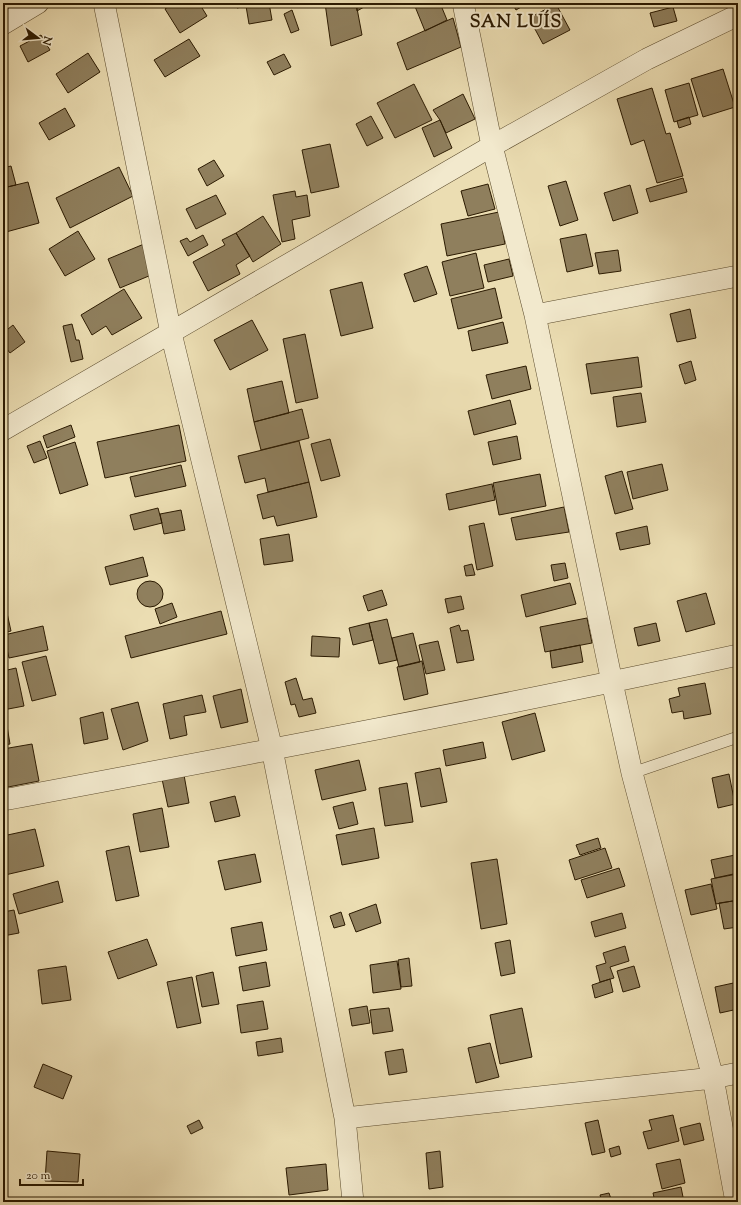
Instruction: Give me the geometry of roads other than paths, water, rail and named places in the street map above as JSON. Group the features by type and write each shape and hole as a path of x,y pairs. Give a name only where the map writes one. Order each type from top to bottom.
{"street":[{"path":"3,24 38,3"},
{"path":"104,3 171,332 272,750 345,1118 353,1202"},
{"path":"463,3 492,146 535,315 632,773 712,1078 736,1202"},
{"path":"3,430 492,146 647,59 738,15"},
{"path":"535,315 738,276"},
{"path":"3,800 272,750 612,682 738,655"},
{"path":"345,1118 712,1078 738,1073"}],"lane":[{"path":"632,773 738,737"}],"district":[{"name":"SAN LUÍS","path":"516,23"}]}
